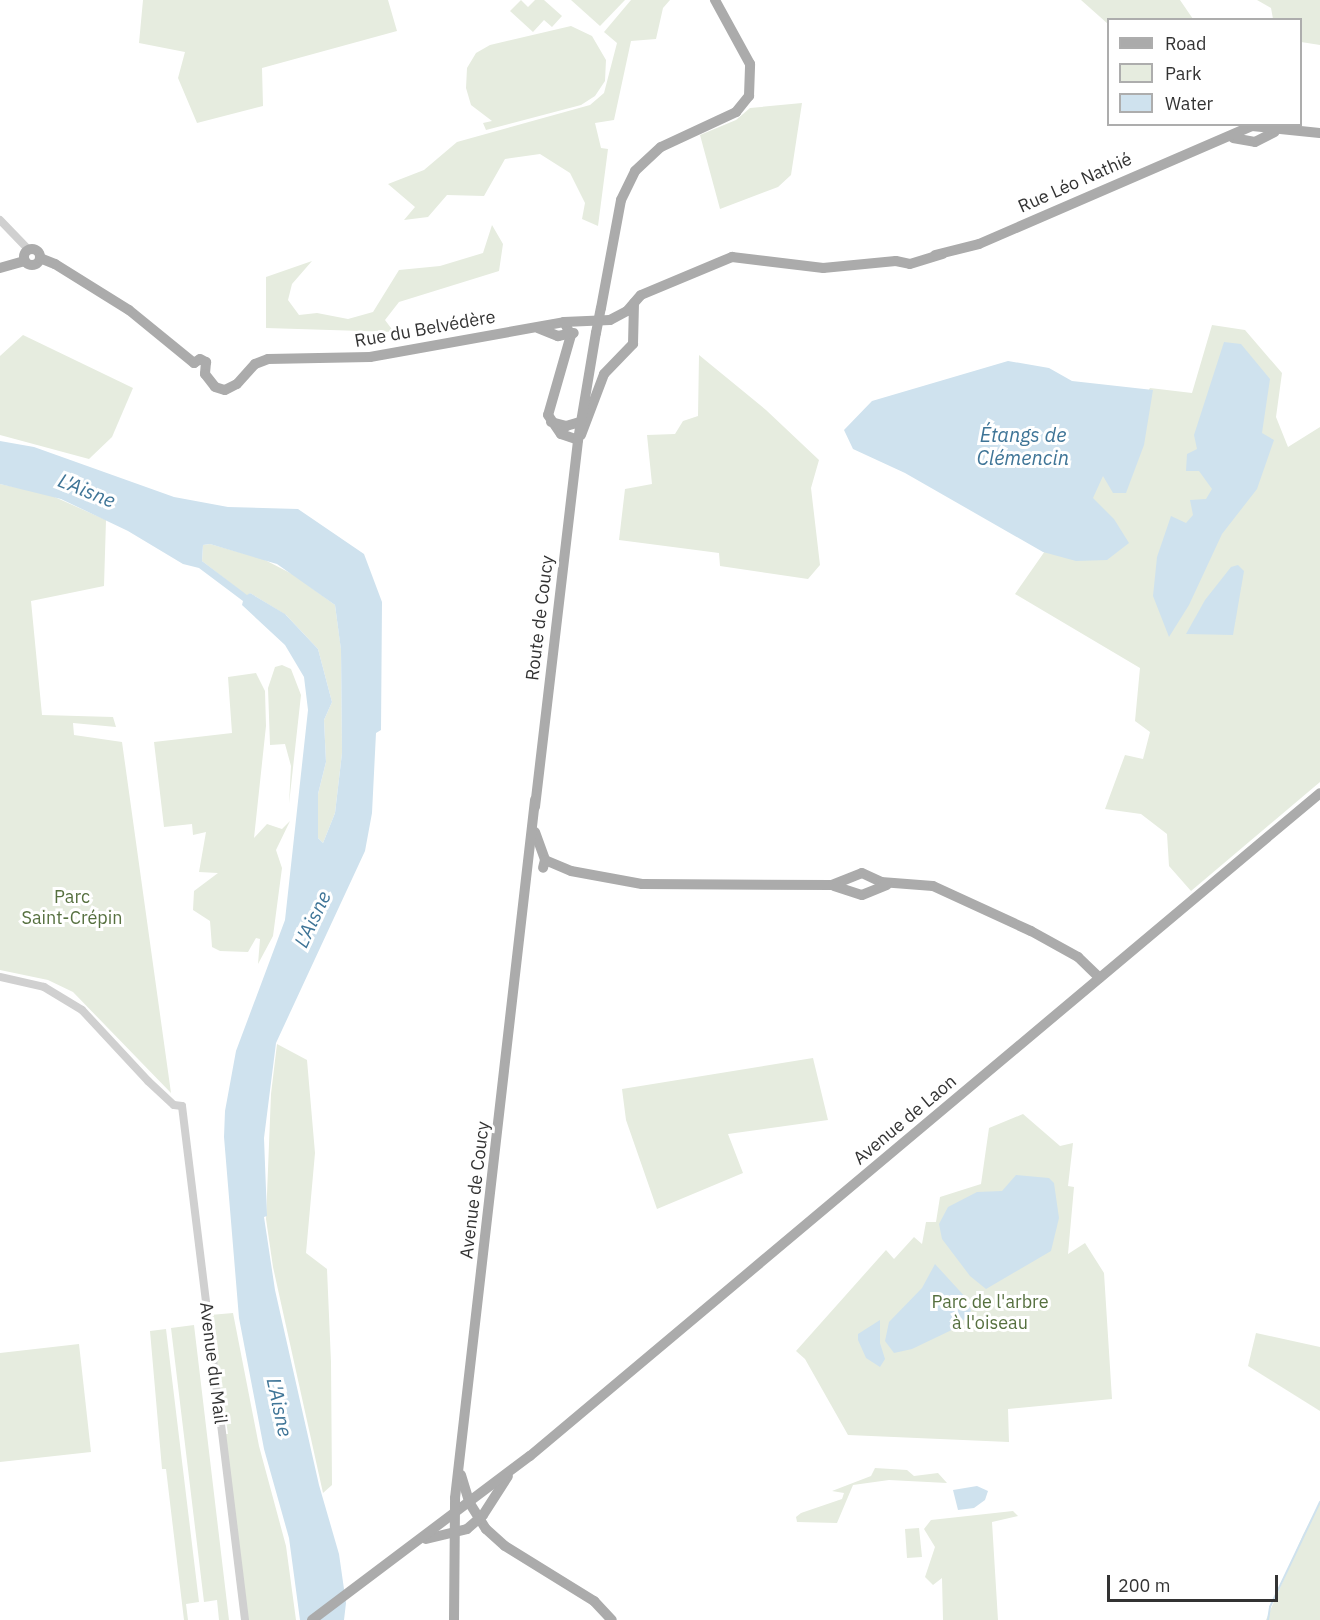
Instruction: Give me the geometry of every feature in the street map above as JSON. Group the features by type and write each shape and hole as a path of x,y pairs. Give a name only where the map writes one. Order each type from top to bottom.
{"main road":[{"name":"Route de Coucy","path":"527,860 580,422 621,200 640,165 662,147 736,112 749,96 750,64 715,0"},
{"name":"Rue Léo Nathié","path":"620,316 641,295 732,257 822,268 922,262 978,244 1101,188 1222,140 1247,135 1252,126 1260,134 1278,131 1320,133"},
{"name":"Rue du Belvédère","path":"27,256 35,264 40,258 55,264 129,310 194,363 194,372 205,374 215,387 231,388 255,364 268,359 370,357 564,322 586,323 597,328 620,316"},
{"path":"0,268 27,256"},
{"path":"586,323 571,335 547,408 551,422 561,434 578,440 591,416 604,374 633,344 636,332 632,321 634,303"},
{"path":"620,316 632,321"},
{"path":"564,322 571,335"},
{"path":"564,322 558,336 564,357"},
{"path":"535,327 558,336 571,335"},
{"path":"551,422 566,426 580,422"},
{"name":"Avenue de Laon","path":"511,1471 1320,793"},
{"name":"Route de Coucy","path":"535,800 535,837 541,863"},
{"path":"527,860 571,871 658,885 851,884 862,873 871,885"},
{"path":"527,860 541,863"},
{"name":"Avenue de Coucy","path":"454,1620 457,1548 454,1514 527,860"},
{"name":"Avenue de Coucy","path":"522,912 529,885 541,863"},
{"path":"851,884 859,895 871,885 933,886 967,900 1078,957 1100,978"},
{"path":"312,1620 424,1539 511,1471"},
{"path":"424,1539 456,1535 478,1521 511,1471"},
{"path":"460,1472 469,1502 478,1521 496,1537 594,1601 612,1620"},
{"path":"465,1488 482,1493"},
{"path":"490,1504 496,1537"}],"street":[{"path":"0,220 27,256"},
{"name":"Avenue du Mail","path":"0,977 44,987 82,1010 162,1095 174,1105 182,1106 245,1620"}],"green space":[{"path":"143,0 388,0 397,31 262,68 263,106 197,123 178,78 185,52 139,43"},
{"path":"521,0 528,7 535,0 544,0 562,16 552,27 544,20 533,32 510,11"},
{"path":"571,0 625,0 600,26"},
{"path":"631,0 670,0 663,8 656,39 631,41 614,120 595,123 601,148 608,149 598,226 582,219 585,203 570,173 540,154 505,159 484,196 447,195 428,217 404,220 415,207 388,184 424,170 457,142 590,105 604,93 617,43 604,32"},
{"path":"1081,0 1180,0 1192,18 1107,18 1107,23"},
{"path":"1257,0 1320,0 1320,45 1302,42 1302,18 1273,18 1271,8"},
{"path":"571,26 592,36 606,60 605,81 595,96 581,105 486,130 483,123 492,121 471,105 466,88 467,68 476,53 490,45"},
{"path":"802,103 791,175 778,187 720,209 700,135 736,120 750,108"},
{"path":"492,225 503,244 499,271 399,302 385,320 394,332 266,328 266,277 312,261 292,284 288,300 299,315 317,313 348,319 373,312 399,270 440,266 483,253"},
{"path":"1212,325 1245,330 1282,373 1276,417 1288,447 1320,427 1320,782 1191,891 1169,866 1167,834 1141,814 1105,809 1125,755 1143,759 1150,732 1135,721 1140,668 1015,594 1082,498 1150,388 1192,393"},
{"path":"23,335 133,388 112,437 89,459 0,435 0,356"},
{"path":"699,355 766,410 819,460 811,488 820,565 808,579 720,566 719,553 619,540 625,489 652,484 647,435 675,434 683,421 698,416"},
{"name":"Parc Saint-Crépin","path":"0,484 48,494 106,520 104,586 31,601 42,715 113,717 116,727 73,723 74,735 122,742 171,1093 73,992 48,980 0,970"},
{"path":"210,544 263,559 294,575 335,605 341,649 342,753 335,813 323,843 318,838 318,794 326,762 324,720 332,702 318,649 286,615 250,593 247,596 202,561 203,545"},
{"path":"282,665 291,669 301,695 289,804 291,766 285,744 270,745 268,688 275,667"},
{"path":"256,673 265,691 266,726 254,838 267,824 282,829 290,821 276,850 282,868 273,936 258,964 260,939 256,938 248,952 220,951 212,947 210,921 193,910 194,891 218,873 199,872 206,832 193,835 192,824 164,827 154,742 232,733 228,677"},
{"path":"277,1044 307,1060 315,1153 306,1253 327,1269 331,1362 332,1485 323,1493 273,1267 266,1219 271,1094"},
{"path":"813,1058 828,1120 728,1134 743,1173 657,1209 626,1120 622,1089"},
{"name":"Parc de l'arbre à l'oiseau","path":"1023,1114 1060,1146 1073,1143 1068,1186 1074,1187 1068,1254 1085,1243 1104,1273 1112,1399 1008,1409 1009,1442 848,1435 805,1359 796,1351 886,1250 894,1259 914,1237 922,1244 926,1222 936,1222 940,1197 981,1184 989,1128"},
{"path":"233,1313 259,1446 286,1546 296,1620 247,1620 225,1434 228,1434 210,1315"},
{"path":"194,1325 229,1620 219,1620 217,1600 204,1602 171,1328"},
{"path":"166,1329 199,1602 186,1604 188,1620 184,1620 166,1469 162,1469 150,1331"},
{"path":"1256,1333 1320,1347 1320,1411 1248,1366"},
{"path":"79,1344 91,1452 0,1462 0,1353"},
{"path":"875,1468 907,1470 914,1476 938,1473 947,1483 889,1480 853,1485 837,1523 797,1522 796,1517 801,1513 842,1499 844,1493 832,1491 871,1476"},
{"path":"1320,1502 1320,1620 1266,1620 1303,1535"},
{"path":"1013,1511 1018,1516 992,1522 998,1620 943,1620 942,1578 933,1585 925,1577 935,1547 924,1529 931,1520"},
{"path":"919,1528 922,1557 907,1558 905,1529"}],"water":[{"path":"1224,342 1241,344 1270,379 1262,433 1274,440 1257,489 1222,534 1189,605 1169,637 1153,596 1157,557 1171,516 1186,523 1193,515 1190,500 1206,499 1212,489 1199,471 1186,471 1187,454 1197,449 1194,435"},
{"name":"Étangs de Clémencin","path":"1008,361 1049,368 1072,381 1153,390 1144,445 1126,493 1113,493 1103,476 1093,498 1114,519 1129,543 1107,560 1076,561 1043,552 905,473 853,449 844,430 872,401"},
{"name":"L'Aisne","path":"0,441 34,447 174,497 228,507 298,509 364,554 382,602 381,730 376,733 372,813 365,851 276,1043 264,1138 267,1216 264,1217 275,1290 319,1485 339,1554 346,1603 344,1620 300,1620 289,1538 264,1449 239,1318 224,1137 225,1111 236,1051 285,920 308,710 304,677 285,645 242,605 243,601 199,568 183,564 128,531 61,499 0,484","holes":["210,544 277,564 335,605 341,650 342,753 335,813 323,843 318,838 318,794 326,762 324,720 332,702 318,649 285,614 250,593 247,595 202,561 203,545"]},
{"path":"1238,565 1244,571 1233,635 1186,634 1205,600 1231,567"},
{"path":"1016,1175 1049,1178 1054,1183 1059,1218 1051,1251 986,1289 970,1276 942,1239 939,1224 948,1207 977,1192 1002,1191"},
{"path":"935,1264 968,1300 971,1311 958,1327 912,1349 894,1353 885,1341 889,1322 922,1288"},
{"path":"880,1320 880,1343 885,1359 880,1367 866,1358 858,1340 858,1334"},
{"path":"977,1486 988,1491 985,1500 974,1508 958,1510 953,1490"}],"waterway":[{"path":"1268,1620 1270,1607 1320,1502"}]}
